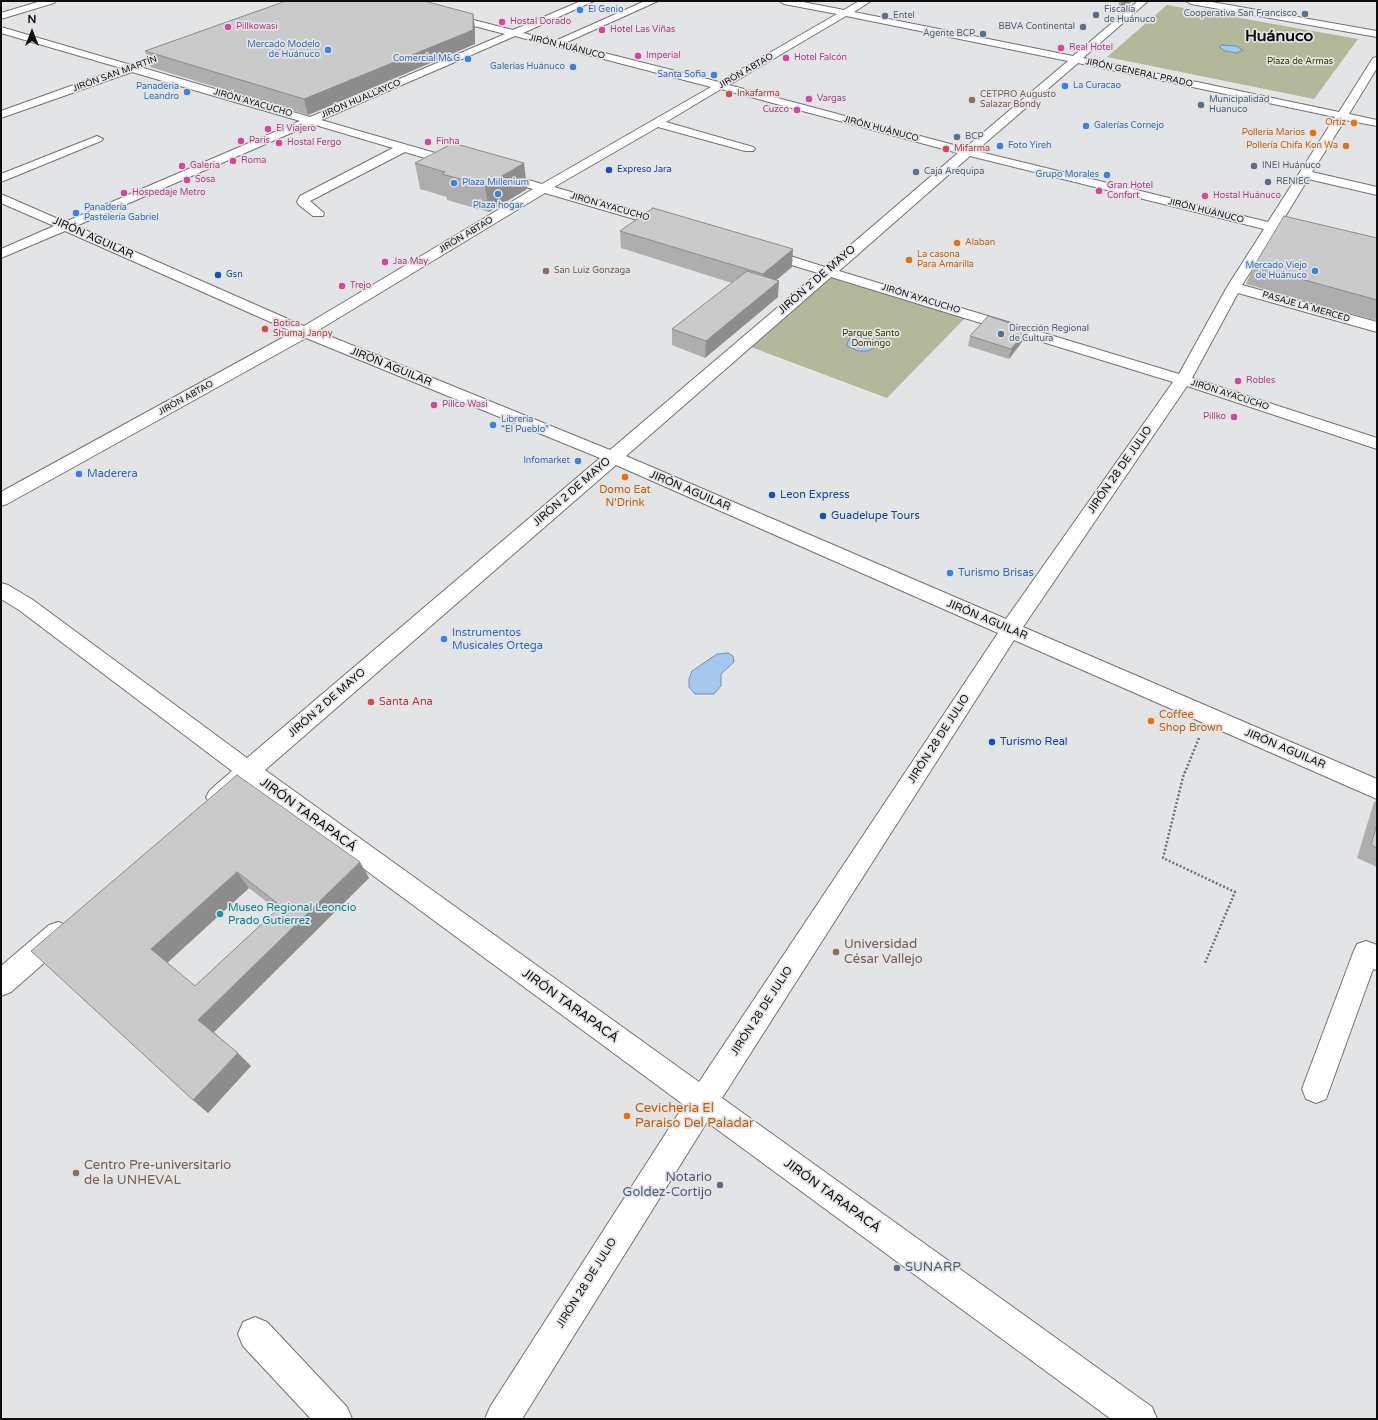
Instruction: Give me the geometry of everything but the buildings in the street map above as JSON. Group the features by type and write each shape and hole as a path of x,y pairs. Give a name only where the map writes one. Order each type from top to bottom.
{"street":[{"path":"1,16 51,1"},
{"name":"JIRÓN HUALLAYCO","path":"1,254 589,1"},
{"path":"556,44 652,1"},
{"name":"JIRÓN GENERAL PRADO","path":"784,1 1075,59 1377,123"},
{"name":"JIRÓN ABTAO","path":"1,500 305,332 544,188 866,1"},
{"name":"JIRÓN 2 DE MAYO","path":"206,808 1143,1"},
{"path":"1191,1 1377,34"},
{"name":"JIRÓN HUÁNUCO","path":"438,14 720,86 967,152 1294,232"},
{"name":"JIRÓN AYACUCHO","path":"1,30 470,167"},
{"name":"JIRÓN SAN MARTÍN","path":"1,115 147,63"},
{"name":"JIRÓN 28 DE JULIO","path":"502,1419 702,1103 1010,630 1183,380 1234,287 1304,174 1376,65"},
{"path":"657,123 749,149"},
{"path":"1,178 97,139"},
{"path":"318,213 303,202 304,199 403,148"},
{"name":"JIRÓN AYACUCHO","path":"484,171 686,230"},
{"path":"1304,174 1377,190"},
{"name":"JIRÓN AGUILAR","path":"1,198 305,332 613,457 1377,789"},
{"name":"JIRÓN AYACUCHO","path":"753,249 1183,380 1377,444"},
{"name":"PASAJE LA MERCED","path":"1234,287 1377,327"},
{"name":"JIRÓN TARAPACÁ","path":"1,590 26,605 248,771 702,1103 1140,1419"},
{"path":"1,983 73,921"},
{"path":"1316,1089 1366,953 1377,958"},
{"path":"255,1334 335,1419"}],"path":[{"path":"1205,963 1235,892 1163,858 1183,777 1208,716"}],"green space":[{"name":"Plaza de Armas","path":"1167,5 1358,39 1314,99 1107,57"},
{"name":"Parque Santo Domingo","path":"831,277 965,318 887,398 751,347"}],"water":[{"path":"1222,45 1236,46 1243,50 1237,53 1225,51 1219,47"},
{"path":"861,337 872,341 873,348 868,351 858,351 847,346 849,339"},
{"path":"728,653 733,656 734,662 721,674 721,686 714,694 695,694 689,687 689,679 692,671 717,654"}],"place":[{"name":"El Genio","path":"580,10"},
{"name":"Cooperativa San Francisco","path":"1305,14"},
{"name":"Fiscalía de Huánuco","path":"1096,15"},
{"name":"Entel","path":"885,16"},
{"name":"Hostal Dorado","path":"502,22"},
{"name":"Pillkowasi","path":"228,27"},
{"name":"BBVA Continental","path":"1083,27"},
{"name":"Hotel Las Viñas","path":"602,30"},
{"name":"Agente BCP","path":"983,34"},
{"name":"Real Hotel","path":"1061,48"},
{"name":"Mercado Modelo de Huánuco","path":"328,50"},
{"name":"Imperial","path":"638,56"},
{"name":"Hotel Falcón","path":"786,58"},
{"name":"Comercial M&G","path":"468,59"},
{"name":"Galerías Huánuco","path":"573,67"},
{"name":"Santa Sofia","path":"714,75"},
{"name":"La Curacao","path":"1065,86"},
{"name":"Panaderia Leandro","path":"187,92"},
{"name":"Inkafarma","path":"729,94"},
{"name":"Vargas","path":"809,99"},
{"name":"CETPRO Augusto Salazar Bondy","path":"972,100"},
{"name":"Municipalidad Huanuco","path":"1201,105"},
{"name":"Cuzco","path":"797,110"},
{"name":"Ortiz","path":"1354,123"},
{"name":"Galerías Cornejo","path":"1086,126"},
{"name":"El Viajero","path":"268,129"},
{"name":"Pollería Marios","path":"1313,133"},
{"name":"BCP","path":"957,137"},
{"name":"París","path":"241,141"},
{"name":"Finha","path":"428,142"},
{"name":"Hostal Fergo","path":"279,143"},
{"name":"Foto Yireh","path":"1000,146"},
{"name":"Pollería Chifa Kon Wa","path":"1346,146"},
{"name":"Mifarma","path":"946,149"},
{"name":"Roma","path":"233,161"},
{"name":"Galeria","path":"182,166"},
{"name":"INEI Huánuco","path":"1254,166"},
{"name":"Expreso Jara","path":"609,170"},
{"name":"Caja Arequipa","path":"916,172"},
{"name":"Grupo Morales","path":"1107,175"},
{"name":"Sosa","path":"187,180"},
{"name":"RENIEC","path":"1268,182"},
{"name":"Plaza Millenium","path":"454,183"},
{"name":"Gran Hotel Confort","path":"1099,191"},
{"name":"Hospedaje Metro","path":"124,193"},
{"name":"Plaza hogar","path":"498,194"},
{"name":"Hostal Huánuco","path":"1205,196"},
{"name":"Panadería Pastelería Gabriel","path":"76,213"},
{"name":"Alaban","path":"957,243"},
{"name":"La casona Para Amarilla","path":"909,260"},
{"name":"Jaa May","path":"385,262"},
{"name":"San Luiz Gonzaga","path":"546,271"},
{"name":"Mercado Viejo de Huánuco","path":"1315,271"},
{"name":"Gsn","path":"218,275"},
{"name":"Trejo","path":"342,286"},
{"name":"Botica Shumaj Janpy","path":"265,329"},
{"name":"Dirección Regional de Cultura","path":"1001,334"},
{"name":"Robles","path":"1238,381"},
{"name":"Pillco Wasi","path":"434,405"},
{"name":"Pillko","path":"1234,417"},
{"name":"Librería “El Pueblo”","path":"493,425"},
{"name":"Infomarket","path":"578,461"},
{"name":"Maderera","path":"79,474"},
{"name":"Domo Eat N'Drink","path":"625,477"},
{"name":"Leon Express","path":"772,495"},
{"name":"Guadelupe Tours","path":"823,516"},
{"name":"Turismo Brisas","path":"950,573"},
{"name":"Instrumentos Musicales Ortega","path":"444,639"},
{"name":"Santa Ana","path":"371,702"},
{"name":"Coffee Shop Brown","path":"1151,721"},
{"name":"Turismo Real","path":"992,742"},
{"name":"Museo Regional Leoncio Prado Gutierrez","path":"220,914"},
{"name":"Universidad César Vallejo","path":"836,952"},
{"name":"Cevicheria El Paraiso Del Paladar","path":"627,1116"},
{"name":"Centro Pre-universitario de la UNHEVAL","path":"76,1173"},
{"name":"Notario Goldez-Cortijo","path":"720,1185"},
{"name":"SUNARP","path":"897,1268"}],"district":[{"name":"Huánuco","path":"1279,37"}]}
